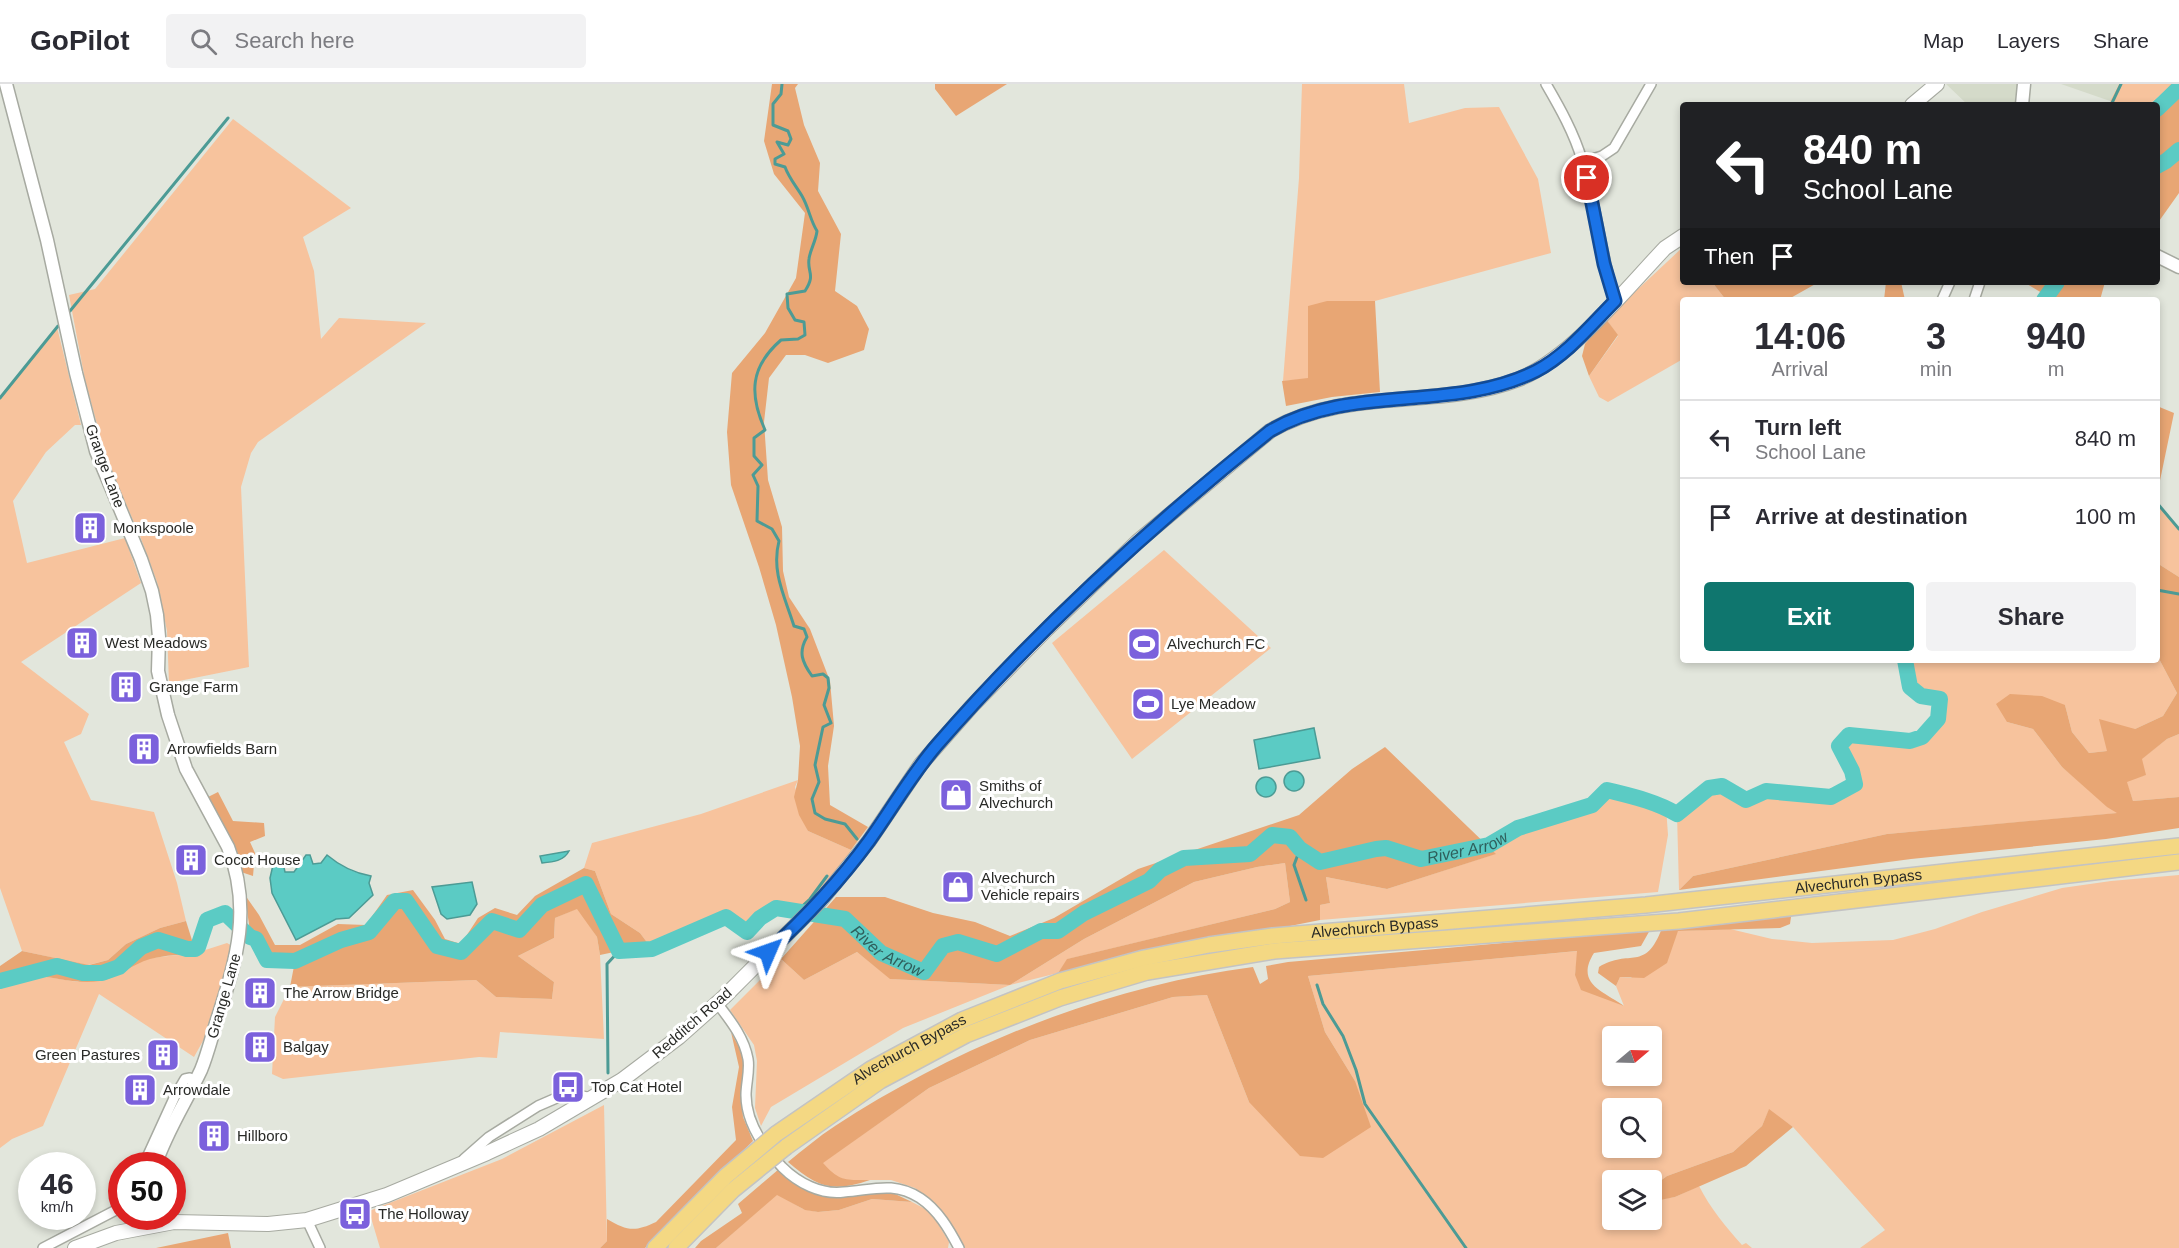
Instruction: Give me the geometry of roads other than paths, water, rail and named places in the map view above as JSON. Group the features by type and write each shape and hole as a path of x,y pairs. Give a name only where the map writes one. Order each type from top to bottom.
{"highway":[{"name":"Alvechurch Bypass","path":"655,1248 726,1176 776,1134 871,1069 962,1020 1060,981 1133,961 1209,945 1273,936 1646,905 2179,846"},
{"name":"Alvechurch Bypass","path":"675,1248 733,1190 786,1147 880,1081 966,1035 1060,998 1148,972 1274,951 1679,921 2179,862"}],"main road":[{"path":"1916,102 1937,84"},
{"name":"Redditch Road","path":"186,1222 268,1224 307,1220 387,1195 539,1129 622,1080 717,1003 822,899 869,841 921,764 1004,672 1137,542 1270,431 1290,419 1319,409 1462,392 1498,385 1539,370 1567,349 1665,248 1680,238"},
{"name":"Redditch Road","path":"75,1248 124,1230"}],"street":[{"name":"Grange Lane","path":"6,84 47,240 96,452 133,538 152,591 158,626 158,671 168,715 186,769 222,834 233,859 238,888 240,936 232,974 206,1058 160,1152"},
{"path":"1546,84 1569,128 1583,162 1604,264 1615,301"},
{"path":"1583,162 1602,156 1614,148 1651,84"},
{"path":"2022,102 2024,84"},
{"path":"2160,258 2179,267"},
{"path":"717,1003 731,1021 746,1052 748,1068 746,1104 750,1119 756,1134 782,1167 807,1185 829,1192 887,1187 909,1193 939,1215 959,1248"},
{"name":"Grange Lane","path":"149,1152 185,1079 190,1078 195,1081"},
{"path":"453,1168 489,1137 538,1107 568,1093 593,1098"},
{"path":"43,1248 108,1214"},
{"path":"307,1220 320,1248"}],"water":[{"path":"1314,728 1320,758 1259,769 1254,740"},
{"path":"1290,771 1298,771 1304,777 1304,785 1298,791 1290,791 1284,785 1284,777"},
{"path":"1262,777 1270,777 1276,783 1276,791 1270,797 1262,797 1256,791 1256,783"},
{"path":"569,851 561,859 542,863 540,856"},
{"path":"306,855 310,855 313,864 321,863 327,855 348,868 371,876 369,883 373,895 349,918 336,919 296,940 272,893 270,878 273,865 283,863 285,872 294,872"},
{"path":"472,882 477,904 470,915 447,919 441,914 432,887"}],"waterway":[{"path":"782,84 781,94 773,104 773,125 788,131 791,139 788,145 777,142 784,154 775,159 775,164 785,167 804,200 817,231 809,259 811,277 808,285 805,291 787,294 788,308 795,320 804,322 805,335 798,339 781,340 763,360 755,382 756,405 765,430 754,438 754,456 762,465 753,475 758,486 757,521 772,529 779,541 778,574 794,626 804,629 807,637 802,652 806,666 812,676 823,674 828,678 829,688 824,705 831,723 823,727 815,765 819,782 812,799 815,813 825,819 845,824 857,839"},
{"path":"2112,102 2121,84"},
{"name":"River Arrow","path":"2160,106 2179,88"},
{"path":"70,311 228,118"},
{"path":"2160,164 2179,150"},
{"name":"River Arrow","path":"2046,297 2055,285"},
{"path":"0,398 58,326"},
{"path":"2160,507 2179,529"},
{"path":"2160,591 2179,594"},
{"name":"River Arrow","path":"0,981 57,966 83,973 102,973 119,967 141,947 158,940 187,949 195,949 198,947 207,920 225,913 250,937 256,939 267,960 295,961 341,940 369,932 395,901 406,901 437,946 461,952 492,921 519,930 542,905 586,884 619,951 652,949 726,917 747,932 760,918 776,908 845,919 881,953 924,972 943,946 958,942 997,954 1041,931 1058,931 1084,913 1149,881 1160,870 1184,858 1250,854 1272,835 1290,837 1300,849 1320,862 1386,848 1421,859 1489,845 1518,828 1592,805 1607,790 1652,802 1677,814 1709,788 1722,786 1746,800 1766,791 1831,797 1855,784 1852,771 1839,746 1849,735 1910,741 1922,737 1938,719 1940,699 1921,696 1910,687 1906,663"},
{"path":"1300,849 1294,865 1306,900"},
{"path":"797,911 810,899 827,876"},
{"path":"608,1073 607,964 619,951"},
{"path":"1317,985 1323,1004 1343,1036 1356,1070 1365,1104 1466,1248"}],"place":[{"name":"Monkspoole","path":"90,528"},
{"name":"West Meadows","path":"82,643"},
{"name":"Alvechurch FC","path":"1144,644"},
{"name":"Grange Farm","path":"126,687"},
{"name":"Lye Meadow","path":"1148,704"},
{"name":"Arrowfields Barn","path":"144,749"},
{"name":"Smiths of Alvechurch","path":"956,795"},
{"name":"Cocot House","path":"191,860"},
{"name":"Alvechurch Vehicle repairs","path":"958,887"},
{"name":"The Arrow Bridge","path":"260,993"},
{"name":"Balgay","path":"260,1047"},
{"name":"Green Pastures","path":"163,1055"},
{"name":"Top Cat Hotel","path":"568,1087"},
{"name":"Arrowdale","path":"140,1090"},
{"name":"Hillboro","path":"214,1136"},
{"name":"The Holloway","path":"355,1214"}]}
